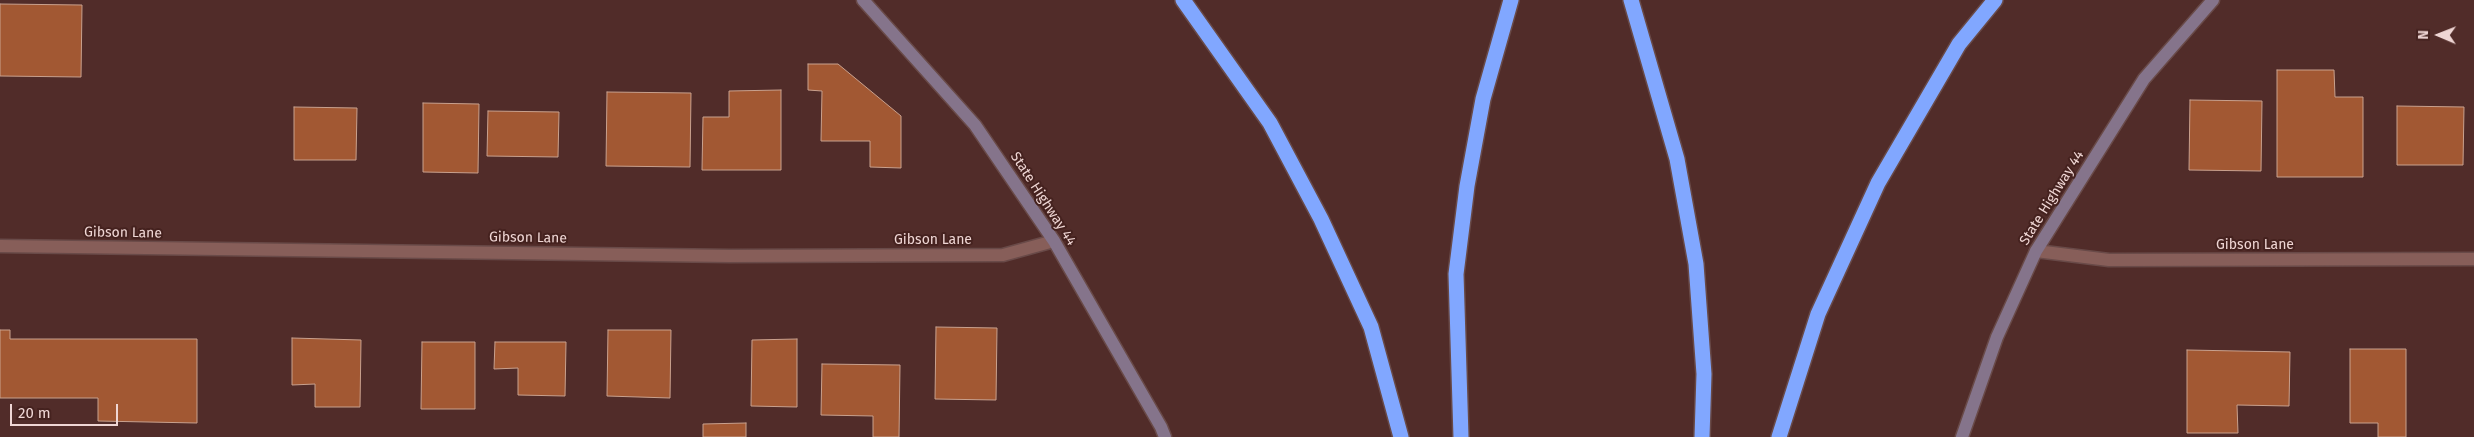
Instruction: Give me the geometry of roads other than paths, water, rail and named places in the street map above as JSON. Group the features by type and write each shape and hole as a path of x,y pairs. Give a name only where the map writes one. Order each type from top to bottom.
{"highway":[{"path":"1183,0 1270,123 1321,219 1371,327 1401,437"},
{"path":"1461,437 1456,274 1467,186 1483,99 1511,0"},
{"path":"1631,0 1677,159 1696,264 1704,374 1702,437"},
{"path":"1779,437 1818,314 1878,183 1959,44 1995,0"}],"main road":[{"name":"State Highway 44","path":"863,0 976,125 1054,241 1162,427 1165,437"},
{"name":"State Highway 44","path":"1962,437 1997,338 2036,251 2144,79 2213,0"}],"street":[{"name":"Gibson Lane","path":"0,246 730,256 1003,255 1054,241"},
{"name":"Gibson Lane","path":"2036,251 2109,260 2474,259"}]}
